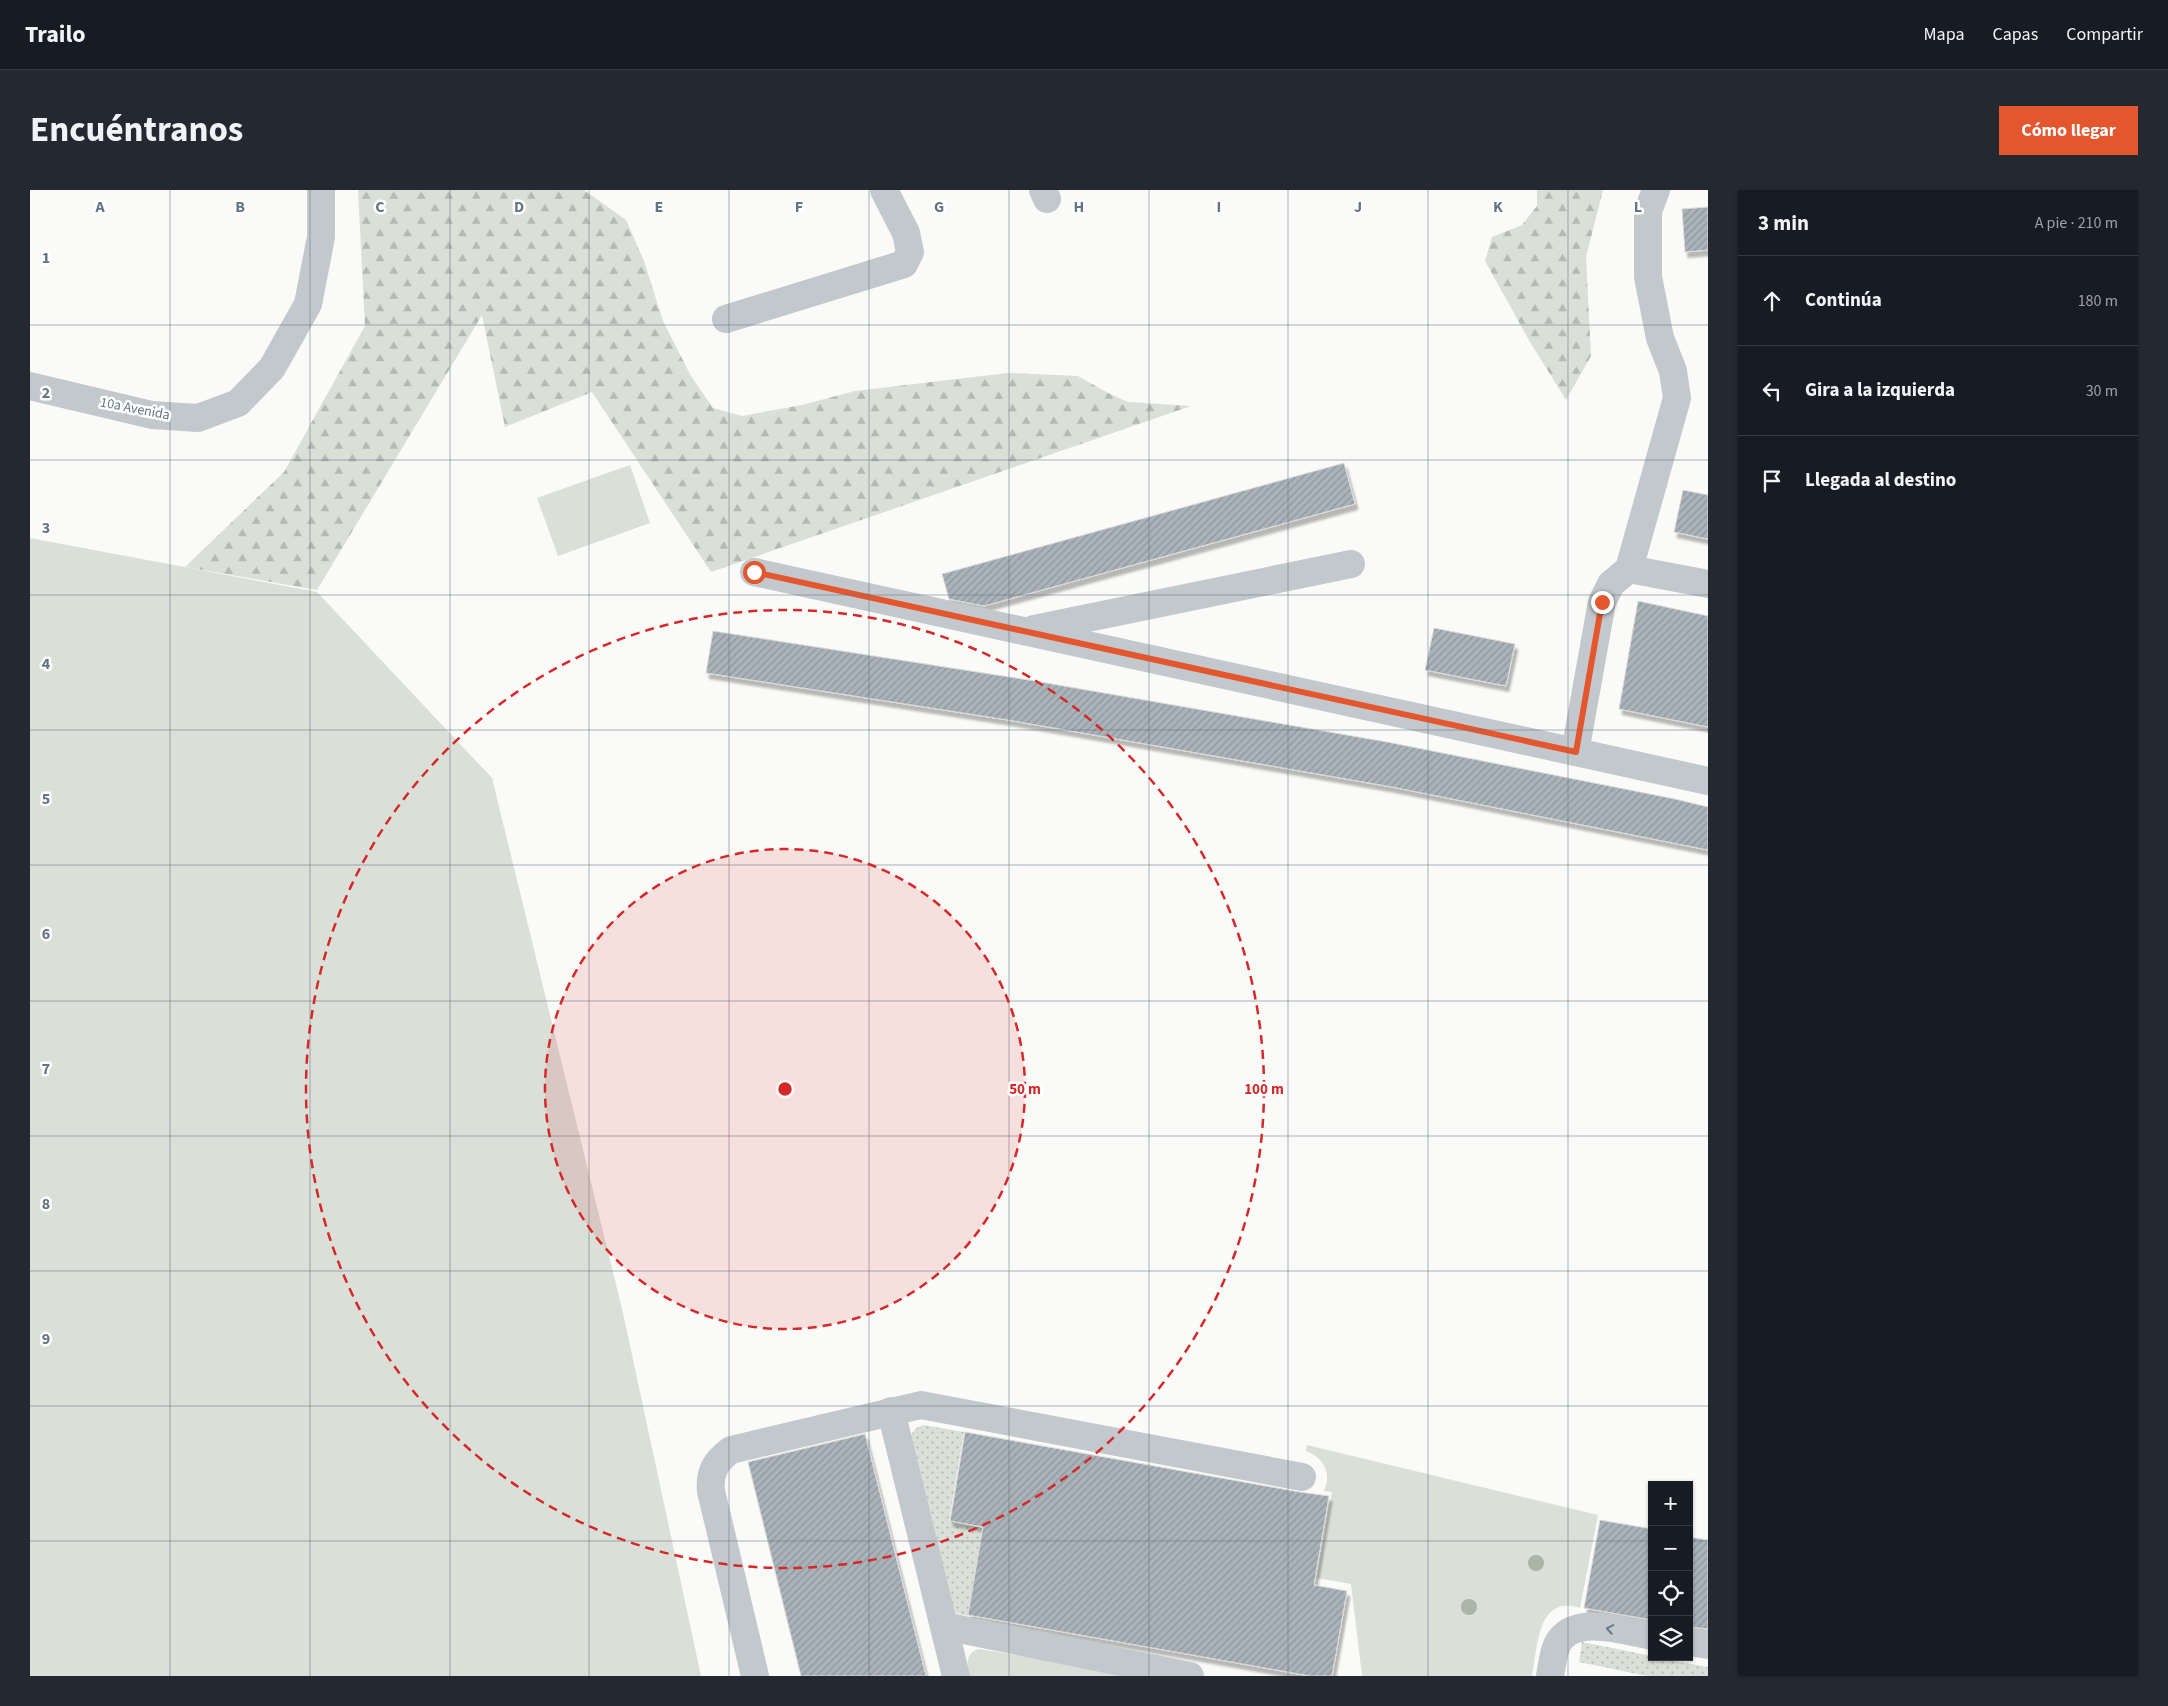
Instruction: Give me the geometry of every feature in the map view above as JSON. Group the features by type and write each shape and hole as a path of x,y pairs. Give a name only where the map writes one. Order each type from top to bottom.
{"street":[{"name":"10a Avenida","path":"30,386 152,415 198,418 238,403 272,368 308,304 321,237 321,190"},
{"path":"726,319 904,264 910,252 906,233 884,190"},
{"path":"1576,752 1602,602 1611,584 1630,568 1677,398 1673,372 1660,338 1648,277 1648,211 1656,190"},
{"path":"1025,631 1351,564"},
{"path":"1630,568 1708,584"},
{"path":"754,572 1708,782"},
{"path":"755,1676 710,1482 715,1464 732,1450 921,1404 1302,1477"},
{"path":"890,1411 956,1676"},
{"path":"944,1626 1190,1676"},
{"path":"1550,1676 1557,1646 1564,1636 1576,1629 1595,1626 1648,1635"},
{"path":"1693,1643 1708,1645"}],"green space":[{"path":"358,190 584,190 626,220 644,261 663,321 691,376 713,408 742,416 802,405 855,391 1008,373 1078,376 1128,402 1191,406 711,572 592,392 505,427 482,315 317,590 185,567 284,472 365,326"},
{"path":"1537,190 1603,190 1586,257 1591,356 1566,400 1530,342 1485,261 1492,237 1522,225 1537,206"},
{"path":"630,465 650,523 558,556 537,498"},
{"path":"30,538 317,592 492,778 623,1313 701,1676 30,1676"},
{"path":"924,1425 964,1432 949,1521 983,1528 968,1616 954,1613 911,1435 916,1428"},
{"path":"1307,1445 1598,1515 1580,1608 1566,1606 1555,1609 1547,1616 1538,1638 1532,1676 1362,1676 1351,1584 1317,1578 1332,1492 1324,1491 1327,1472 1318,1458 1306,1451"},
{"path":"1582,1642 1648,1655 1648,1661 1674,1661 1708,1667 1708,1676 1647,1676 1579,1662"},
{"path":"979,1649 1145,1676 970,1676 969,1656"}],"building":[{"path":"1708,207 1708,250 1685,252 1682,209"},
{"path":"1344,463 1355,504 984,606 949,599 942,574"},
{"path":"1683,490 1708,495 1708,539 1674,532"},
{"path":"1638,601 1708,616 1708,727 1619,709"},
{"path":"1434,628 1515,644 1506,686 1425,670"},
{"path":"713,631 1029,680 1387,742 1675,799 1708,807 1708,850 1392,787 1008,720 706,673"},
{"path":"965,1432 1329,1496 1314,1585 1347,1591 1332,1676 1310,1676 968,1615 983,1527 950,1521"},
{"path":"865,1434 926,1676 801,1676 748,1462"},
{"path":"1600,1520 1648,1528 1648,1619 1584,1608"},
{"path":"1693,1538 1708,1540 1708,1629 1693,1627"}],"route":[{"path":"754,572 1576,752 1602,602"}]}
